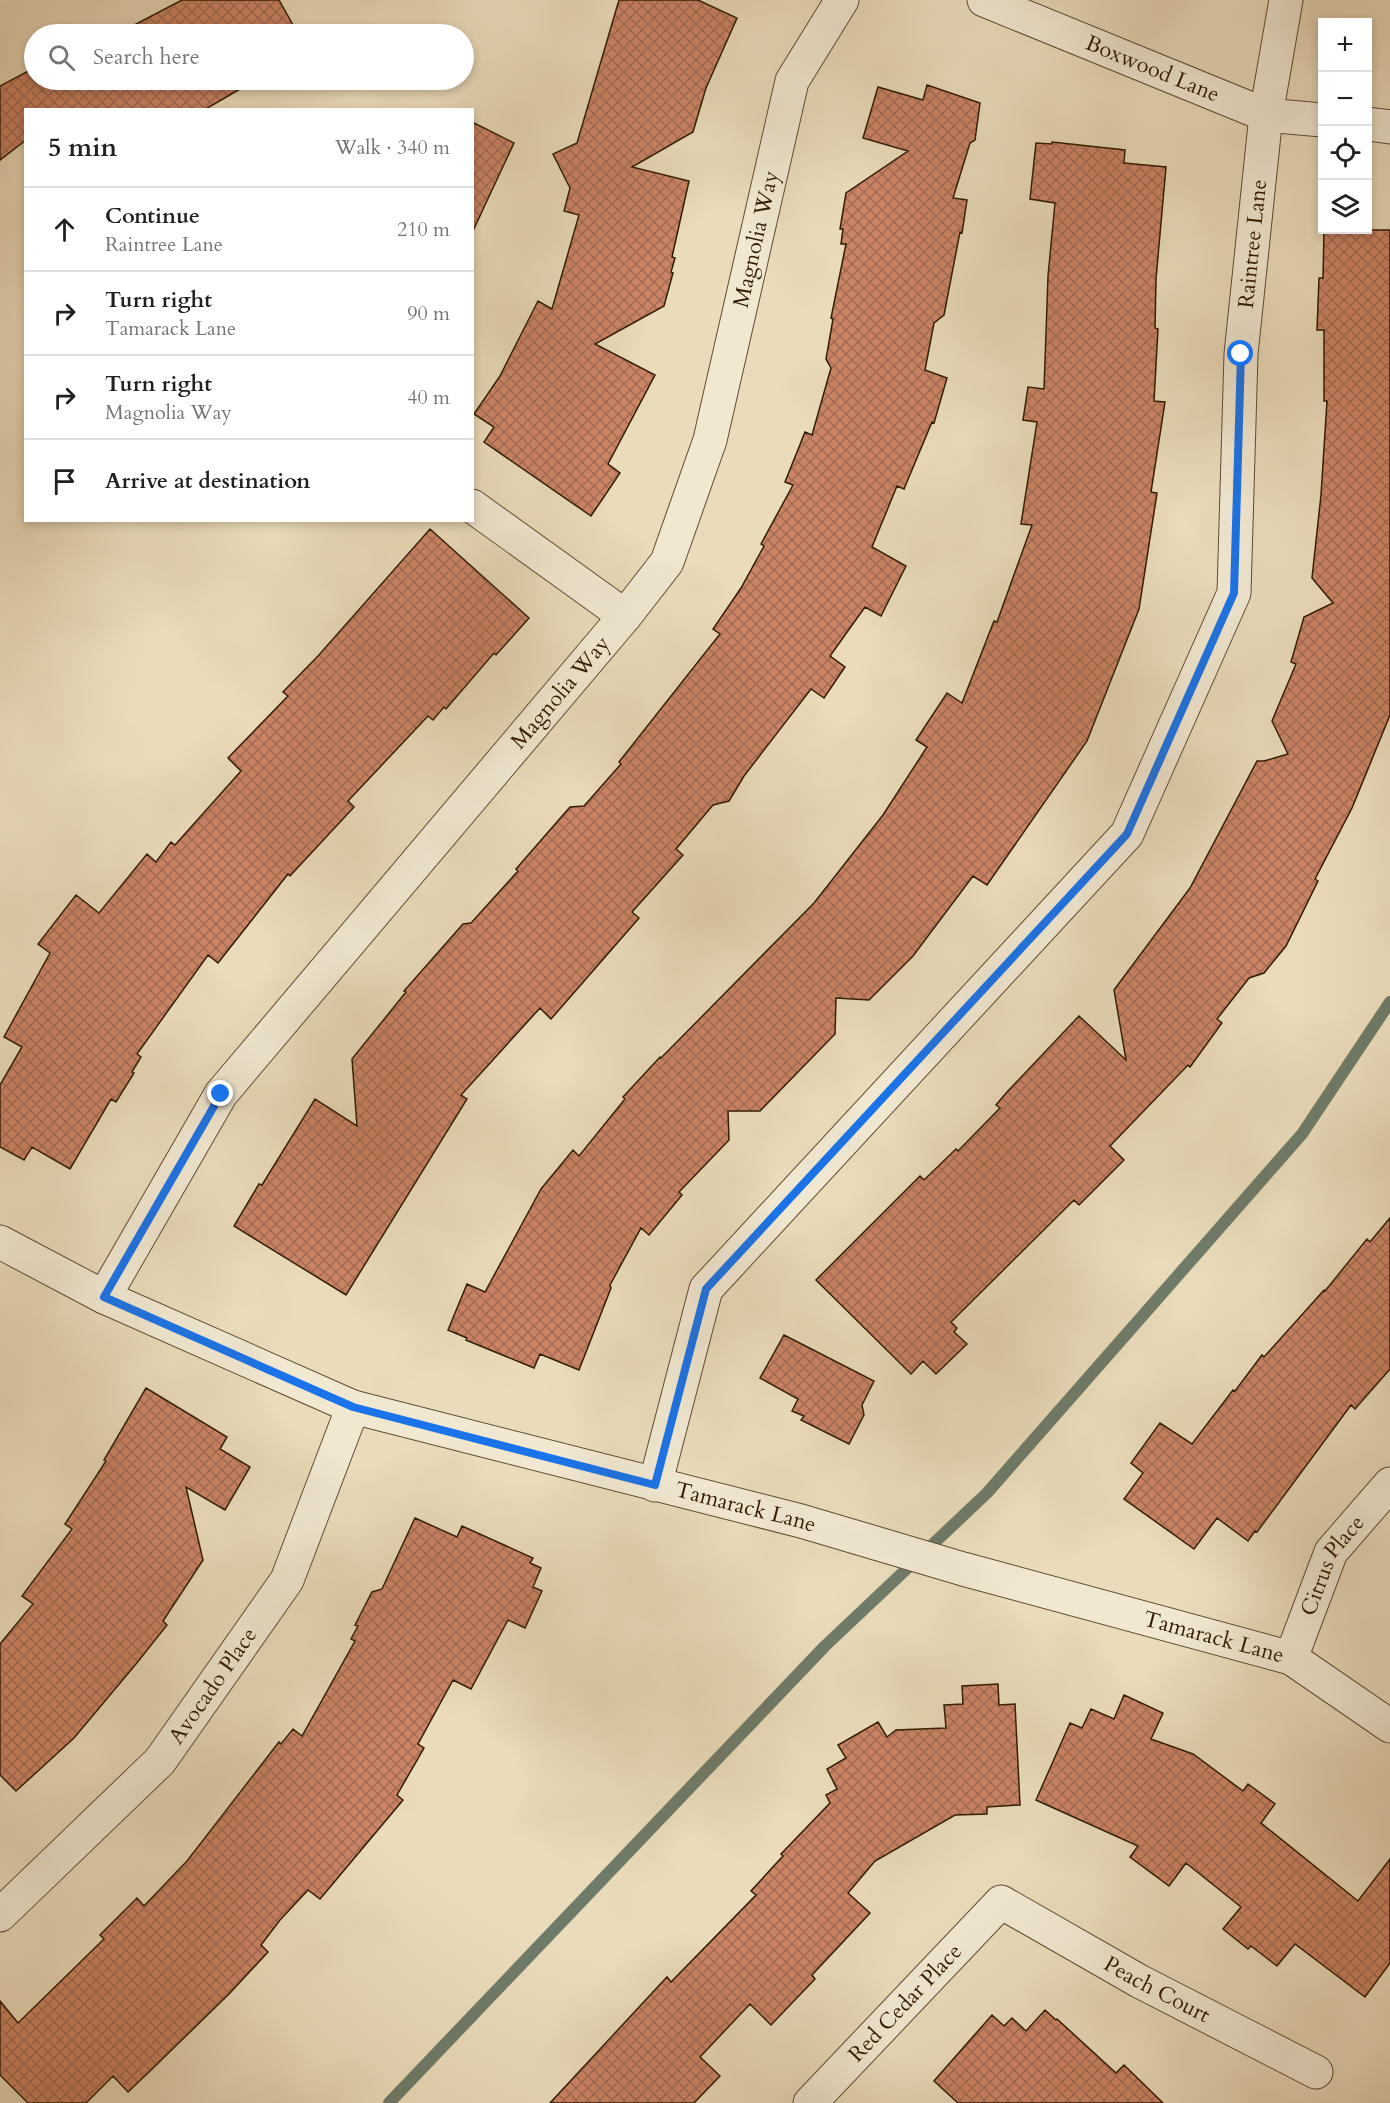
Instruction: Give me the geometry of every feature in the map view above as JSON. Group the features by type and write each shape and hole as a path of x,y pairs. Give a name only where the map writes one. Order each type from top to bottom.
{"street":[{"name":"Magnolia Way","path":"104,1297 221,1094 625,616 667,562 710,440 792,81 842,0"},
{"name":"Boxwood Lane","path":"984,0 1266,115 1318,120"},
{"name":"Raintree Lane","path":"655,1485 706,1289 1127,834 1234,593 1241,354 1266,115 1286,0"},
{"path":"1372,125 1390,127"},
{"path":"474,507 625,616"},
{"name":"Tamarack Lane","path":"0,1242 104,1297 353,1407 801,1521 963,1569 1291,1658 1390,1726"},
{"name":"Avocado Place","path":"0,1915 160,1761 287,1580 353,1407"},
{"name":"Citrus Place","path":"1291,1658 1331,1552 1390,1484"},
{"name":"Peach Court","path":"1001,1902 1139,1982 1316,2072"},
{"name":"Red Cedar Place","path":"810,2103 1001,1902"}],"building":[{"path":"182,0 279,0 292,24 136,24"},
{"path":"619,0 698,0 737,18 706,88 693,132 632,167 689,181 672,257 675,258 671,272 673,273 664,306 595,344 655,375 608,464 620,473 591,516 484,442 494,427 474,414 500,376 538,301 552,309 579,215 564,211 570,188 553,154 577,143"},
{"path":"24,73 24,90 239,90 207,108 24,108 24,142 0,160 0,86"},
{"path":"927,85 980,103 975,140 970,143 953,198 967,200 962,233 960,232 944,315 934,323 925,370 947,378 934,423 932,422 904,489 897,486 872,547 906,566 881,616 865,607 830,656 845,667 824,698 811,689 744,776 729,801 713,805 676,849 683,855 632,912 639,918 551,1019 540,1008 461,1095 467,1099 346,1295 234,1226 315,1099 357,1126 352,1059 406,992 404,991 463,924 471,923 518,871 516,869 570,807 584,806 621,764 619,762 720,634 713,629 741,588 764,546 761,544 793,485 785,482 805,432 812,435 831,368 826,359 833,319 831,318 846,244 841,244 843,229 840,229 846,193 908,151 863,138 878,87 923,100"},
{"path":"474,123 514,143 474,229"},
{"path":"1052,142 1125,150 1124,163 1166,167 1156,279 1155,328 1158,329 1154,401 1165,402 1151,492 1157,493 1139,609 1087,741 987,885 973,876 913,956 869,1000 836,998 835,1034 760,1111 728,1111 729,1140 679,1192 682,1195 649,1235 641,1228 610,1285 611,1288 579,1370 540,1354 534,1368 466,1340 467,1338 448,1330 467,1284 485,1292 541,1189 573,1150 579,1156 625,1099 623,1097 660,1057 814,903 883,815 927,747 916,740 947,693 962,703 994,621 997,622 1032,525 1021,524 1037,422 1023,420 1028,387 1044,389 1048,276 1055,203 1030,199 1036,143 1052,144"},
{"path":"1372,230 1390,230 1390,715 1352,808 1315,879 1318,881 1286,946 1264,973 1249,978 1217,1019 1222,1023 1190,1067 1188,1065 1110,1146 1124,1160 1079,1205 1074,1200 951,1322 957,1328 954,1332 967,1344 936,1374 923,1361 911,1374 816,1280 920,1176 924,1180 956,1149 958,1151 1000,1108 996,1105 1007,1092 1079,1016 1126,1060 1114,990 1190,888 1257,761 1288,754 1272,721 1296,664 1291,662 1304,617 1333,603 1312,578 1321,495 1327,401 1324,401 1324,330 1317,330 1319,278 1323,278 1324,234 1372,234"},
{"path":"430,529 529,618 496,655 494,653 446,709 444,707 433,720 428,716 348,801 354,807 290,876 288,874 218,963 208,955 137,1054 141,1057 132,1072 134,1073 116,1102 111,1099 70,1169 32,1147 24,1160 0,1147 0,1085 22,1047 4,1037 50,953 38,944 76,895 99,913 147,854 156,862 171,842 175,845 241,771 228,758 288,696 283,692 318,656"},
{"path":"1390,1218 1390,1369 1355,1409 1351,1405 1257,1532 1255,1531 1248,1541 1217,1518 1194,1549 1124,1499 1143,1473 1131,1463 1160,1423 1192,1444 1262,1355 1264,1357 1325,1291 1367,1239 1370,1242"},
{"path":"784,1335 874,1381 862,1405 864,1415 849,1444 801,1420 804,1416 792,1411 798,1399 760,1378"},
{"path":"146,1388 227,1437 220,1449 250,1467 225,1510 186,1487 203,1560 163,1621 167,1625 74,1738 16,1791 0,1775 0,1644 33,1604 22,1596 72,1529 65,1524 106,1461 104,1460"},
{"path":"415,1518 457,1537 462,1526 533,1558 530,1563 541,1568 533,1587 542,1591 525,1628 508,1620 471,1689 453,1680 418,1744 424,1748 397,1795 403,1800 320,1899 308,1890 261,1945 268,1952 229,1994 149,2072 128,2092 113,2076 86,2103 28,2103 0,2075 0,2001 18,2023 104,1939 100,1935 137,1898 144,1906 187,1861 279,1742 281,1744 293,1729 302,1736 355,1641 351,1639 358,1626 355,1625 372,1592 382,1589"},
{"path":"998,1684 999,1705 1015,1704 1020,1805 987,1807 987,1814 955,1815 875,1861 848,1893 870,1913 812,1975 815,1979 771,2025 750,2004 700,2057 720,2076 694,2103 550,2103 667,1977 671,1982 756,1895 751,1891 783,1856 781,1854 830,1803 826,1795 837,1789 827,1769 846,1758 838,1745 878,1722 887,1737 896,1730 946,1728 944,1705 963,1704 962,1686"},
{"path":"1124,1695 1163,1713 1151,1739 1193,1754 1243,1791 1248,1784 1275,1804 1261,1823 1358,1901 1390,1859 1390,1963 1365,1997 1295,1944 1277,1966 1251,1946 1248,1949 1223,1929 1241,1907 1186,1863 1169,1886 1130,1857 1138,1846 1036,1800 1070,1723 1082,1728 1091,1709 1114,1719"},
{"path":"1045,2010 1116,2073 1124,2065 1163,2103 958,2103 934,2081 992,2015 1004,2026 1012,2018 1026,2031"}],"waterway":[{"path":"389,2103 825,1646 987,1493 1302,1134 1390,1002"}],"route":[{"path":"221,1094 104,1297 353,1407 655,1485 706,1289 1127,834 1234,593 1241,354"}]}
